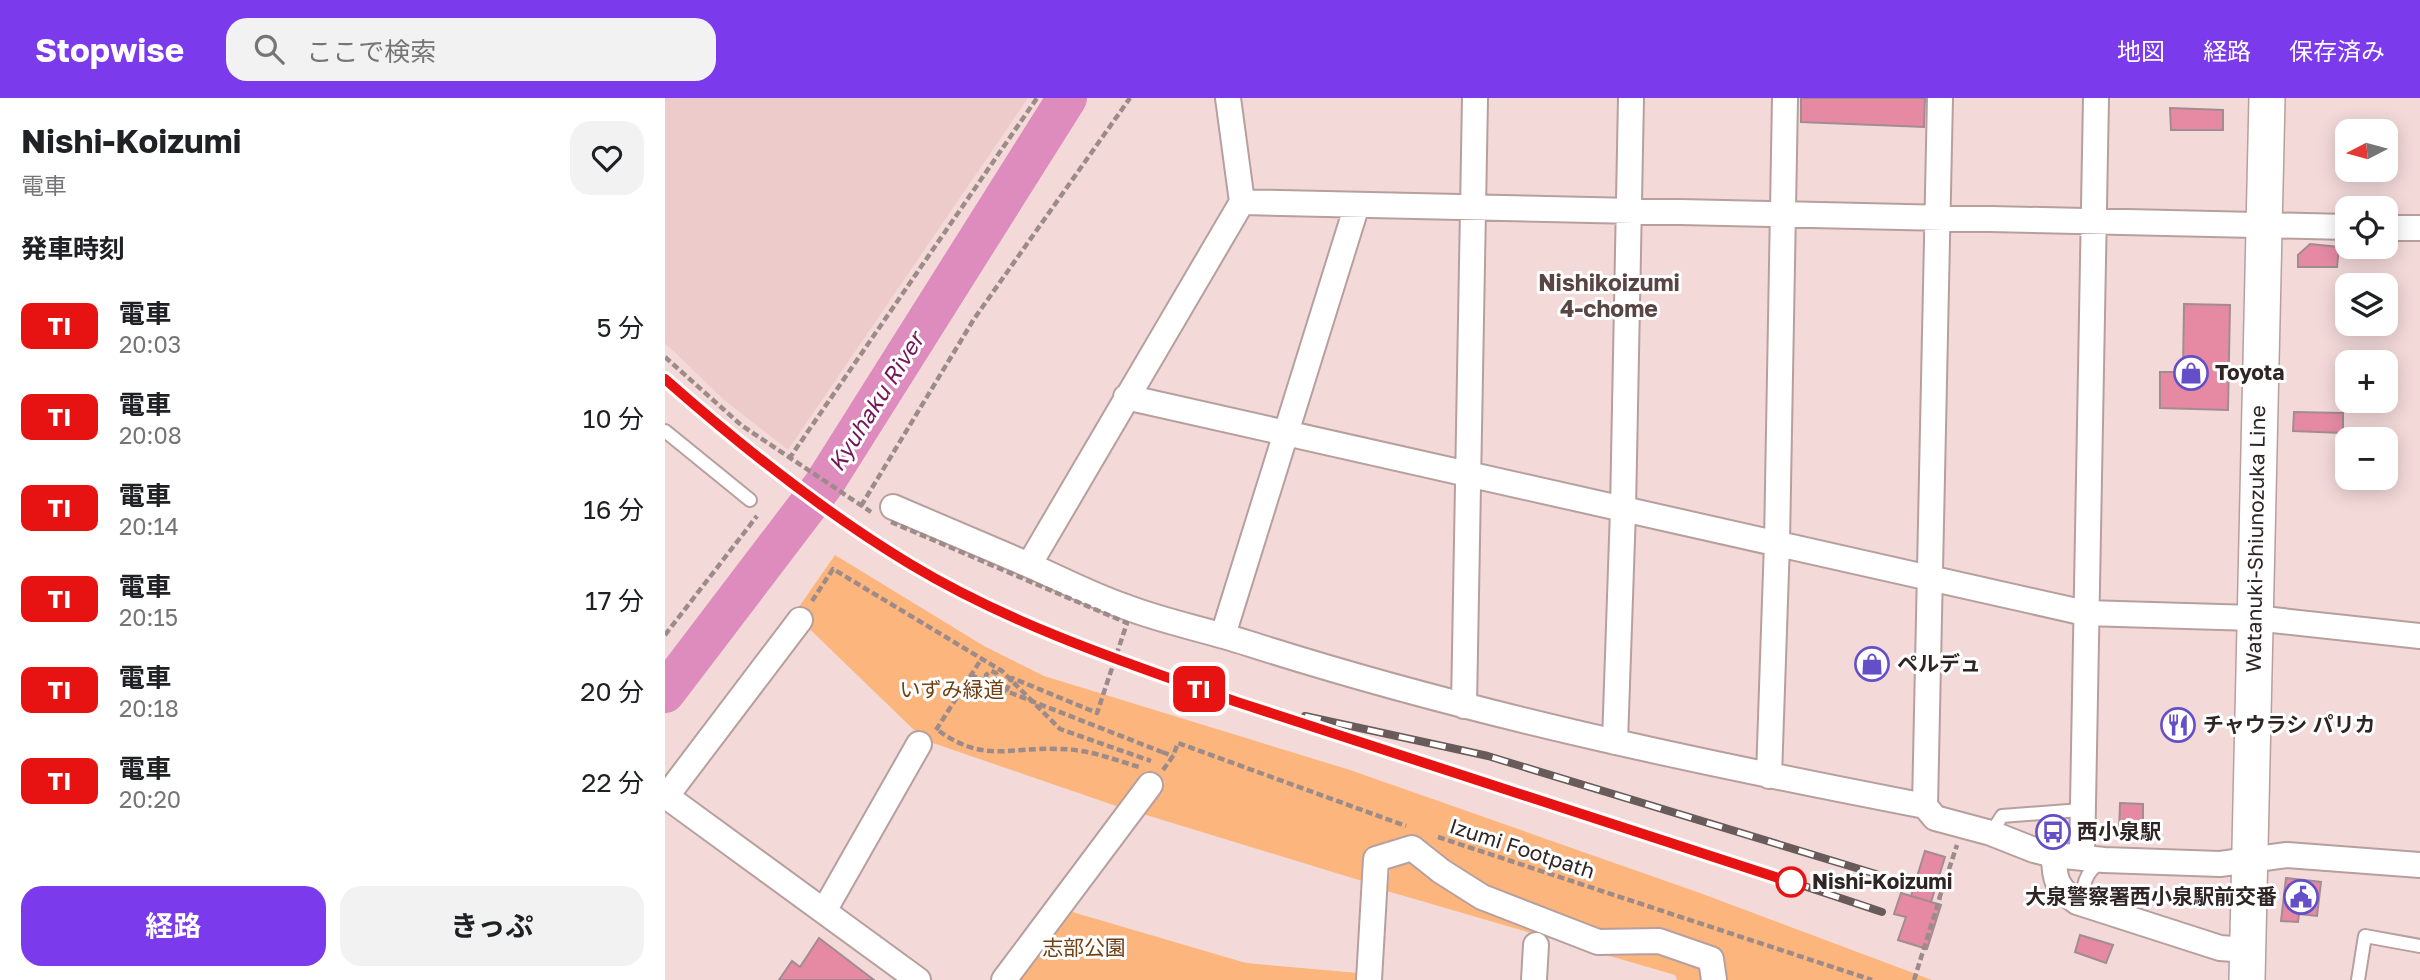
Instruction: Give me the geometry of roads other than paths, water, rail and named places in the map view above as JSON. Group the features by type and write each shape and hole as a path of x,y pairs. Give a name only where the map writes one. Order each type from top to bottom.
{"main road":[{"name":"Watanuki-Shiunozuka Line","path":"2247,965 2267,98"}],"street":[{"path":"1029,565 1242,202 1227,98"},
{"path":"1464,706 1475,98"},
{"path":"1615,742 1623,510 1631,98"},
{"path":"1769,776 1777,542 1785,98"},
{"path":"1925,806 1940,98"},
{"path":"2093,858 2081,810 2096,98"},
{"path":"1242,202 2335,227"},
{"path":"1223,635 1357,205"},
{"path":"2398,228 2420,228"},
{"path":"1126,397 2085,613 2254,618 2420,636"},
{"path":"892,515 1029,565 1125,607 1355,677 1615,742 1769,776 1925,806 1935,818 1991,833 2054,855 2220,864 2287,855 2420,866"},
{"path":"800,620 666,797 918,980"},
{"path":"824,911 928,736"},
{"path":"1004,980 1158,775"},
{"path":"1369,980 1376,859 1412,848 1441,871 1482,897 1598,942 1659,941 1711,959 1714,980"},
{"path":"2054,855 2057,879 2062,891 2077,902 2220,948 2247,965"},
{"path":"1534,980 1536,945"}],"lane":[{"path":"665,431 750,500"},
{"path":"1991,833 2002,816 2081,810"},
{"path":"2093,858 2093,867 2084,881 2085,896 2093,907"},
{"path":"2358,980 2365,936 2420,946"}],"waterway":[{"name":"Kyuhaku River","path":"665,693 824,484 1067,98"}],"railway":[{"path":"665,379 753,454 846,524 912,565 1019,619 1129,665 1186,685 1882,912"},
{"path":"1305,716 1488,756 1876,874"}],"train":[{"name":"TI","path":"665,379 773,471 825,509 911,565 1047,631 1237,702 1791,882"}],"place":[{"name":"Toyota","path":"2191,373"},
{"name":"ペルデュ","path":"1872,664"},
{"name":"チャウラシ パリカ","path":"2178,725"},
{"name":"西小泉駅","path":"2053,832"},
{"name":"Nishi-Koizumi","path":"1791,882"},
{"name":"大泉警察署西小泉駅前交番","path":"2301,897"}],"district":[{"name":"Nishikoizumi 4-chome","path":"1609,296"}],"park label":[{"name":"いずみ緑道","path":"952,690"},
{"name":"志部公園","path":"1084,948"}]}
